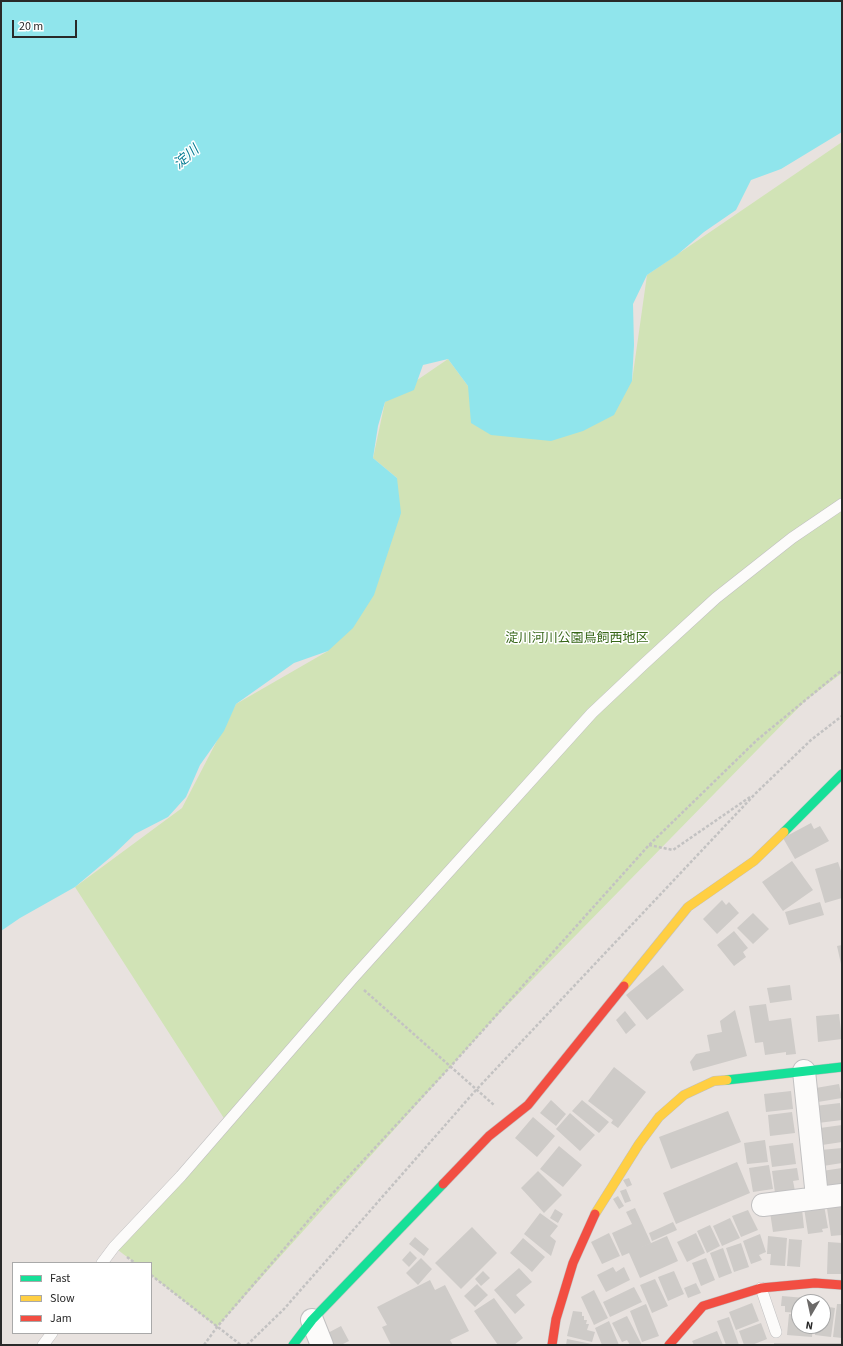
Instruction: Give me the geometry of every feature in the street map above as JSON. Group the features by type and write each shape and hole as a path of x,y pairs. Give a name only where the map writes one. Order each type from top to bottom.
{"street":[{"path":"293,1345 312,1320 489,1136 528,1104 688,907 754,861 842,774"},
{"path":"552,1345 556,1319 573,1263 593,1218 659,1117 684,1095 714,1082 842,1067"},
{"path":"804,1071 817,1198"},
{"path":"763,1205 842,1195"},
{"path":"669,1345 703,1306 761,1288 815,1283 842,1285"},
{"path":"312,1320 322,1345"}],"lane":[{"path":"103,1262 114,1247 181,1176 352,979 592,713 716,598 792,538 842,504"},
{"path":"761,1288 776,1332"},
{"path":"43,1345 51,1334"}],"path":[{"path":"204,1345 217,1327 320,1207 450,1067 649,845 758,740 842,670"},
{"path":"247,1345 284,1309 476,1090 756,793 811,740 842,716"},
{"path":"649,845 673,850 756,793"},
{"path":"352,979 476,1090 511,1119"},
{"path":"152,1277 242,1345"}],"green space":[{"name":"淀川河川公園鳥飼西地区","path":"842,142 842,673 806,700 489,1024 217,1327 152,1276 152,1262 134,1262 114,1247 227,1123 75,887 182,808 236,704 328,651 397,478 373,458 385,402 448,359 468,386 632,381 647,275"}],"water":[{"name":"淀川","path":"1,1 842,1 842,132 781,169 751,180 736,210 704,232 677,255 647,275 633,304 634,345 632,381 614,415 583,431 551,441 491,435 471,423 468,386 448,359 423,365 414,390 385,402 378,426 373,458 397,478 401,513 374,595 353,628 328,651 294,663 236,704 224,731 200,765 186,797 168,817 135,834 112,856 75,887 20,918 1,931"}],"building":[{"path":"811,823 814,829 820,826 829,841 795,859 783,838"},
{"path":"792,861 813,890 783,911 762,882"},
{"path":"838,862 841,871 842,870 842,898 825,903 815,869"},
{"path":"722,900 726,905 729,902 739,913 717,934 703,919"},
{"path":"820,902 824,915 789,925 785,912"},
{"path":"753,913 769,929 753,944 737,928"},
{"path":"734,931 748,948 743,952 746,957 734,966 717,945"},
{"path":"842,945 842,964 841,964 837,946"},
{"path":"663,965 684,990 647,1020 626,995"},
{"path":"790,985 792,1000 770,1003 767,988"},
{"path":"766,1004 769,1021 791,1018 796,1054 786,1055 786,1052 765,1055 763,1042 755,1043 749,1006"},
{"path":"735,1010 747,1056 693,1071 690,1062 696,1054 710,1051 707,1035 722,1032 720,1021"},
{"path":"625,1011 636,1025 626,1034 616,1020"},
{"path":"839,1014 842,1039 818,1042 816,1016"},
{"path":"614,1067 646,1092 618,1128 611,1123 613,1120 588,1101"},
{"path":"839,1084 842,1098 812,1103 810,1089"},
{"path":"791,1091 793,1109 766,1112 764,1094"},
{"path":"551,1100 566,1114 556,1126 540,1113"},
{"path":"582,1100 609,1122 599,1133 572,1111"},
{"path":"840,1103 842,1120 818,1123 815,1106"},
{"path":"728,1111 741,1142 671,1169 659,1137"},
{"path":"792,1112 795,1133 770,1136 768,1115"},
{"path":"570,1113 595,1135 580,1151 556,1129"},
{"path":"533,1117 555,1136 537,1157 515,1138"},
{"path":"842,1125 842,1142 822,1145 820,1128"},
{"path":"765,1140 768,1162 747,1164 744,1143"},
{"path":"793,1143 796,1164 772,1167 769,1146"},
{"path":"559,1146 582,1165 563,1187 540,1169"},
{"path":"842,1148 842,1163 823,1166 821,1150"},
{"path":"737,1162 750,1193 676,1224 663,1193"},
{"path":"769,1165 773,1189 753,1192 749,1168"},
{"path":"797,1168 799,1180 793,1181 795,1191 775,1193 772,1171"},
{"path":"842,1168 842,1184 824,1187 822,1171"},
{"path":"538,1171 562,1195 544,1213 521,1188"},
{"path":"629,1178 632,1185 627,1187 623,1180"},
{"path":"626,1189 631,1201 625,1203 620,1191"},
{"path":"618,1196 624,1206 619,1209 613,1199"},
{"path":"824,1205 828,1228 822,1229 823,1232 808,1234 804,1208"},
{"path":"842,1206 842,1235 831,1236 827,1208"},
{"path":"635,1208 651,1243 633,1251 667,1236 678,1261 640,1278 629,1253 622,1256 612,1233 632,1224 626,1212"},
{"path":"555,1209 563,1214 558,1223 550,1218"},
{"path":"802,1209 804,1228 773,1232 770,1212"},
{"path":"748,1210 758,1230 741,1237 732,1216"},
{"path":"540,1213 558,1226 550,1236 556,1241 551,1256 524,1234"},
{"path":"730,1218 740,1238 722,1246 713,1226"},
{"path":"673,1222 677,1230 652,1241 649,1233"},
{"path":"710,1225 720,1246 707,1253 697,1231"},
{"path":"472,1227 497,1253 461,1289 435,1263"},
{"path":"609,1233 620,1256 602,1264 591,1242"},
{"path":"696,1233 705,1253 687,1262 677,1242"},
{"path":"760,1234 766,1252 759,1255 762,1260 751,1264 743,1241"},
{"path":"768,1236 787,1238 785,1266 770,1265 771,1254 767,1254"},
{"path":"415,1237 429,1249 424,1256 409,1244"},
{"path":"523,1238 545,1257 532,1272 510,1253"},
{"path":"789,1239 802,1240 800,1267 787,1266"},
{"path":"828,1242 842,1243 842,1274 827,1274"},
{"path":"741,1243 749,1267 734,1272 726,1248"},
{"path":"723,1248 732,1273 719,1278 710,1253"},
{"path":"410,1251 417,1258 409,1267 402,1260"},
{"path":"421,1258 432,1269 418,1285 406,1273"},
{"path":"706,1258 715,1280 701,1286 692,1263"},
{"path":"613,1267 616,1272 624,1267 630,1280 606,1292 597,1275"},
{"path":"519,1268 532,1282 516,1295 525,1305 515,1314 494,1290"},
{"path":"483,1271 490,1278 481,1286 475,1279"},
{"path":"674,1271 684,1294 668,1301 658,1277"},
{"path":"655,1279 668,1306 652,1313 640,1285"},
{"path":"430,1280 435,1290 445,1285 469,1331 450,1340 453,1345 391,1345 382,1327 387,1325 377,1307"},
{"path":"696,1283 701,1293 688,1298 684,1288"},
{"path":"477,1284 488,1295 475,1307 464,1296"},
{"path":"634,1287 642,1302 610,1317 603,1302"},
{"path":"594,1290 608,1318 594,1325 581,1297"},
{"path":"782,1296 791,1297 791,1312 785,1312 785,1306 781,1306"},
{"path":"494,1298 523,1338 514,1345 498,1345 474,1311"},
{"path":"752,1303 759,1321 736,1330 729,1312"},
{"path":"646,1304 659,1336 642,1342 630,1311"},
{"path":"837,1304 842,1304 842,1338 833,1337"},
{"path":"831,1307 835,1308 831,1337 815,1335 831,1334"},
{"path":"573,1311 582,1312 584,1320 587,1320 586,1324 589,1324 587,1330 595,1332 592,1342 567,1336"},
{"path":"789,1314 791,1314 791,1334 812,1334 812,1337 787,1335"},
{"path":"627,1316 642,1345 630,1345 627,1340 622,1342 612,1323"},
{"path":"729,1317 739,1345 726,1345 717,1321"},
{"path":"609,1321 619,1345 602,1345 595,1328"},
{"path":"761,1323 767,1339 752,1345 744,1345 739,1331"},
{"path":"341,1326 349,1341 341,1345 330,1345 324,1335"},
{"path":"717,1331 723,1345 694,1345 692,1341"},
{"path":"567,1339 592,1344 592,1345 566,1345"},
{"path":"774,1343 842,1343 842,1345 774,1345"}],"traffic: fast":[{"path":"784,832 842,774"},
{"path":"727,1080 842,1067"},
{"path":"293,1345 312,1320 443,1184"}],"traffic: slow":[{"path":"624,986 688,907 754,861 784,832"},
{"path":"595,1214 639,1144 659,1117 684,1095 714,1081 727,1080"}],"traffic: jam":[{"path":"443,1184 489,1136 528,1105 624,986"},
{"path":"552,1345 556,1319 573,1263 595,1214"},
{"path":"669,1345 703,1306 761,1288 815,1283 842,1285"}]}
